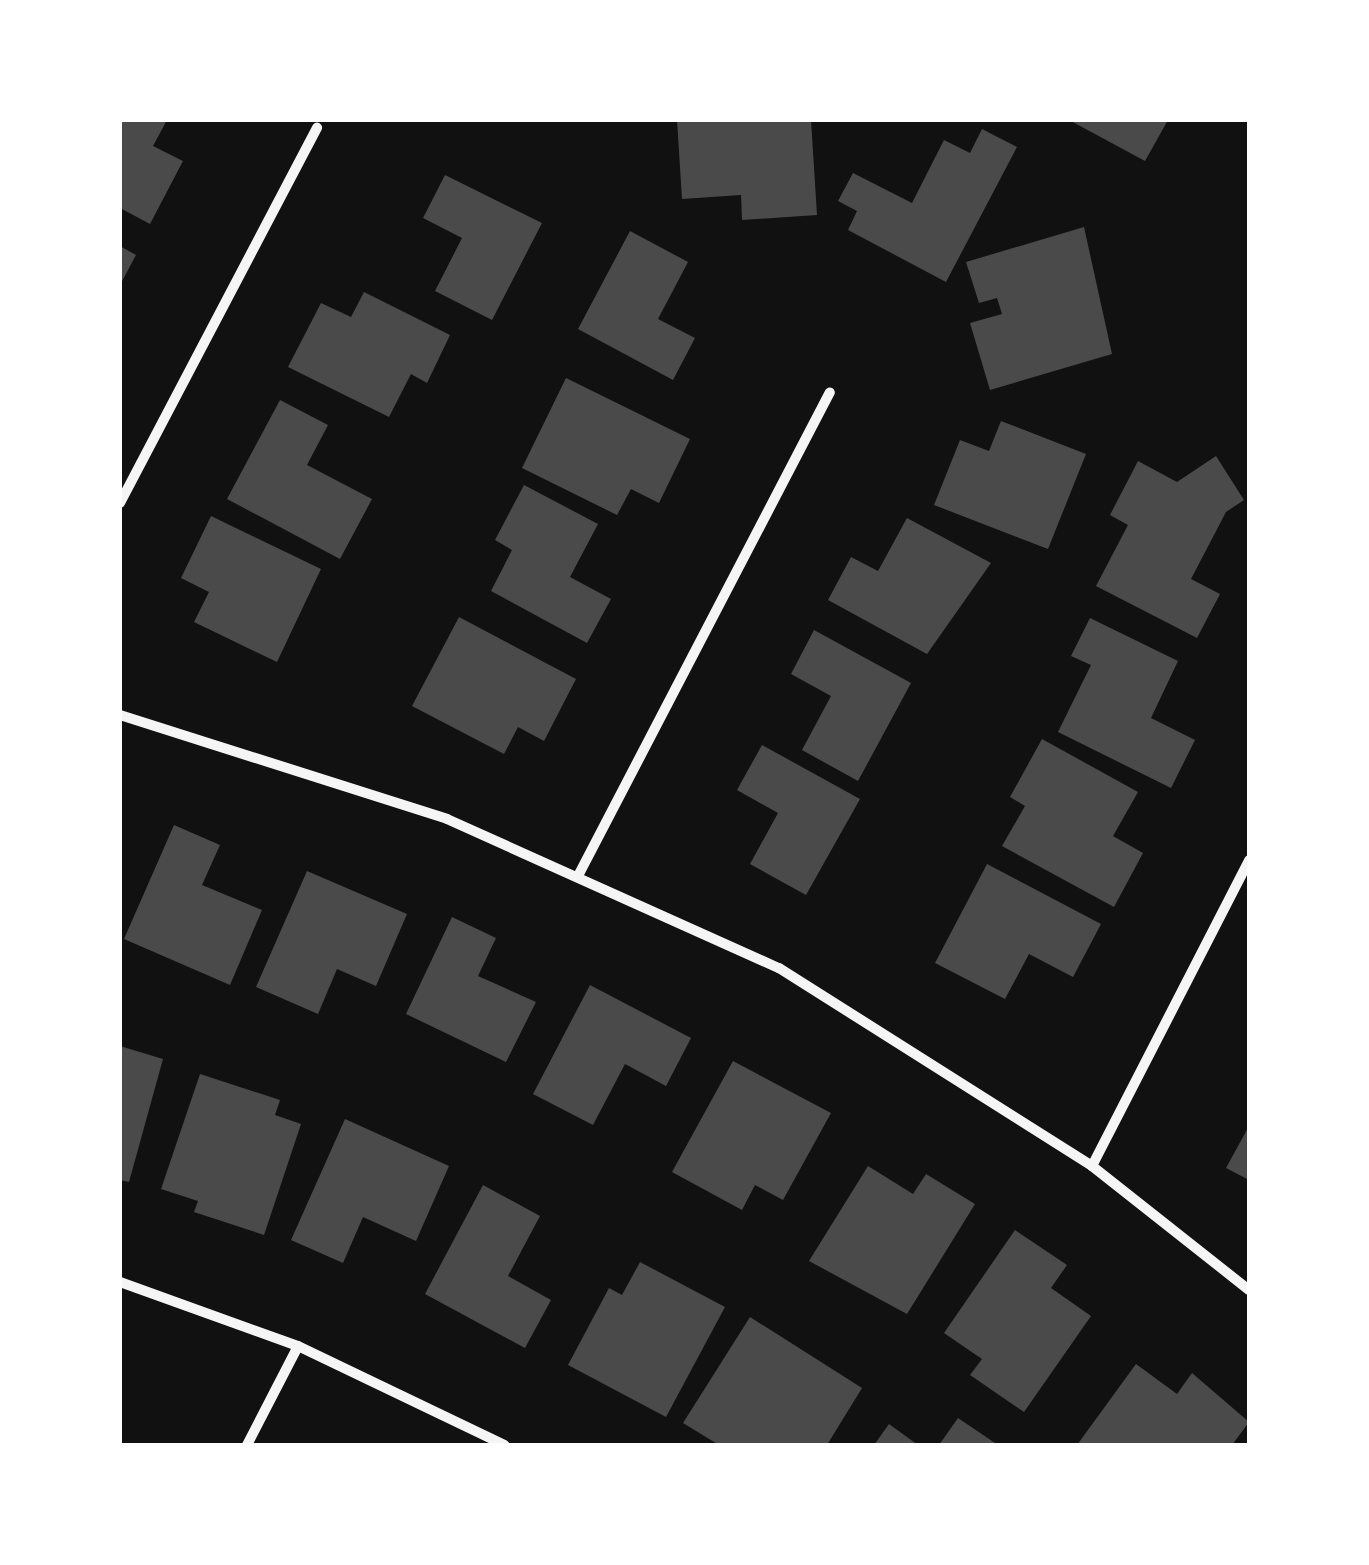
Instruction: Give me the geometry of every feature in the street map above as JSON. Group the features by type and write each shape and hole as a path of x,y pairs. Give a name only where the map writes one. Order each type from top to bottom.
{"street":[{"path":"120,503 317,126"},
{"path":"578,874 830,392"},
{"path":"120,715 322,775 578,874 778,968 1092,1166 1249,1290"},
{"path":"1092,1166 1249,860"},
{"path":"120,1282 298,1346 505,1445"},
{"path":"247,1445 298,1346"}],"building":[{"path":"120,120 167,120 153,146 183,161 150,224 120,208"},
{"path":"677,120 811,120 817,215 742,220 741,195 682,199"},
{"path":"1069,120 1168,120 1145,161"},
{"path":"982,129 1017,147 946,282 848,230 857,211 838,201 853,173 912,203 944,140 970,153"},
{"path":"445,175 542,223 492,320 435,291 462,238 423,218"},
{"path":"1084,227 1112,354 990,390 970,323 1002,314 997,298 979,303 966,262"},
{"path":"630,231 688,262 658,319 695,338 673,380 578,329"},
{"path":"120,246 136,255 120,285"},
{"path":"364,292 450,335 427,383 411,374 389,417 288,367 321,303 351,317"},
{"path":"566,378 690,439 659,503 631,489 617,515 522,468"},
{"path":"280,400 328,425 307,465 372,499 340,559 227,499"},
{"path":"1001,421 1086,454 1048,549 934,505 960,440 989,451"},
{"path":"1216,456 1244,500 1226,512 1191,579 1220,594 1197,638 1096,586 1128,525 1110,515 1138,461 1177,482"},
{"path":"524,485 598,524 570,577 611,599 587,643 491,591 512,550 495,540"},
{"path":"211,516 321,569 277,662 194,622 209,592 181,578"},
{"path":"907,518 991,563 927,654 828,600 851,557 878,571"},
{"path":"459,617 576,679 544,741 518,727 504,754 412,706"},
{"path":"1090,618 1178,661 1151,718 1195,740 1171,788 1058,732 1091,665 1071,656"},
{"path":"814,630 911,683 858,781 802,750 831,696 791,674"},
{"path":"1042,739 1138,792 1113,836 1143,853 1114,907 1002,846 1025,806 1010,797"},
{"path":"762,745 860,799 806,895 750,864 778,813 737,790"},
{"path":"174,825 220,845 202,885 262,910 230,985 124,939"},
{"path":"987,864 1101,924 1073,977 1029,954 1005,999 935,963"},
{"path":"307,871 407,914 376,986 337,969 318,1014 256,987"},
{"path":"452,917 496,938 478,976 536,1002 506,1062 406,1014"},
{"path":"590,985 691,1038 666,1086 625,1064 593,1125 533,1094"},
{"path":"120,1046 163,1059 129,1182 120,1180"},
{"path":"733,1061 831,1113 783,1200 755,1185 742,1210 672,1172"},
{"path":"200,1074 280,1100 275,1115 301,1124 264,1235 194,1212 198,1201 161,1189"},
{"path":"345,1119 449,1166 416,1241 363,1217 343,1263 291,1240"},
{"path":"1249,1126 1249,1180 1226,1168"},
{"path":"868,1166 913,1194 926,1174 975,1204 907,1314 809,1261"},
{"path":"483,1185 540,1216 508,1276 551,1300 525,1348 425,1294"},
{"path":"1015,1230 1067,1265 1051,1288 1091,1316 1024,1412 970,1375 982,1359 944,1333"},
{"path":"640,1262 725,1307 666,1417 568,1365 609,1288 622,1295"},
{"path":"750,1317 862,1388 827,1445 719,1445 683,1423"},
{"path":"1136,1364 1177,1394 1192,1373 1249,1422 1232,1445 1077,1445"},
{"path":"958,1418 998,1445 939,1445"},
{"path":"889,1424 918,1445 874,1445"}]}
